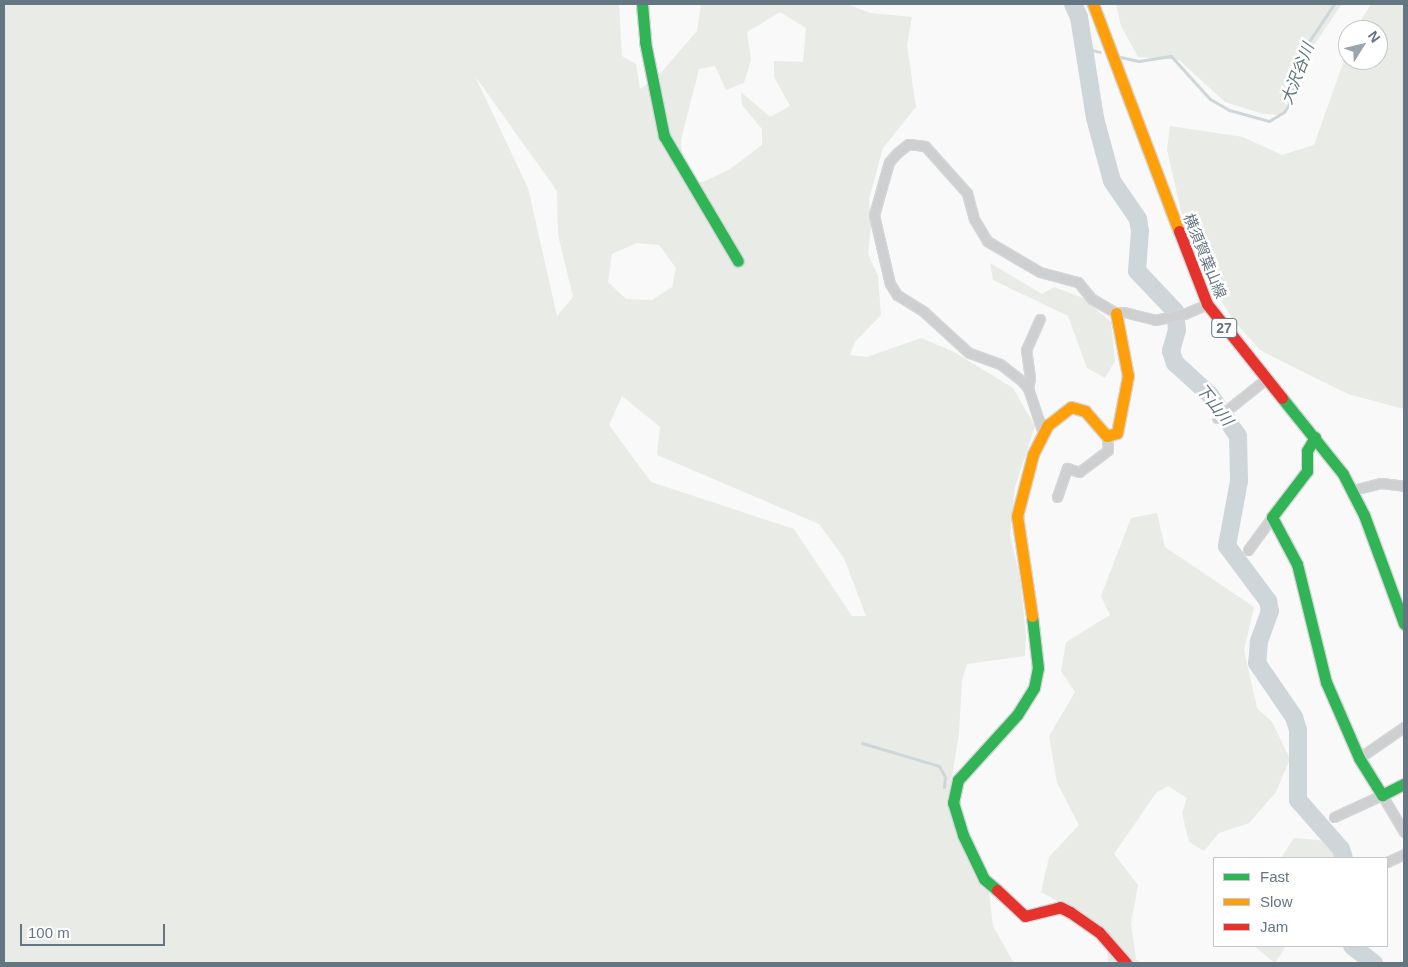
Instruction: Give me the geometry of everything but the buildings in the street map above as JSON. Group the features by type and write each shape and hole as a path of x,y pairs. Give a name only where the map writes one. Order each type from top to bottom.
{"street":[{"path":"642,4 645,42 664,136 738,261"},
{"name":"横須賀葉山線","path":"1093,4 1207,304 1266,380 1314,437 1353,490 1404,624"},
{"path":"1028,388 1000,364 969,353 923,311 897,294 890,284 874,215 889,162 908,144 924,146 966,193 974,218 987,241 1040,272 1078,282 1092,299 1116,313 1124,312 1155,320 1184,314 1207,304"},
{"path":"1107,436 1117,433 1120,427 1128,376 1116,313"},
{"path":"1040,319 1026,350 1029,363 1028,388 1043,433"},
{"path":"1222,414 1266,380"},
{"path":"1057,498 1067,468 1079,472 1108,450 1107,436 1079,407 1065,410 1043,433 1032,454 1017,516 1037,644 1038,668 1034,688 1017,715 958,780 953,802 963,835 984,879 1017,911 1025,916 1060,908 1070,912 1098,932 1126,963"},
{"path":"1248,550 1307,471 1307,451 1314,437"},
{"path":"1353,490 1381,483 1404,486"},
{"path":"1272,517 1297,564 1326,682 1359,758 1404,832"},
{"path":"1359,758 1404,726"},
{"path":"1334,818 1404,784"},
{"path":"1388,862 1404,854"}],"shaded area":[{"path":"4,4 619,4 622,56 636,64 640,89 658,76 697,31 701,4 847,4 870,13 912,17 907,45 916,107 883,148 869,199 871,226 868,254 878,276 881,315 855,342 850,355 867,357 921,338 954,352 1013,388 1035,426 1015,487 1010,535 1020,578 1026,635 1025,656 967,664 962,680 959,733 948,802 970,865 989,892 993,926 1014,963 4,963","holes":["780,12 806,28 803,62 774,61 774,77 790,106 770,117 741,92 742,105 762,129 762,145 730,169 703,182 683,182 681,140 699,69 715,66 726,90 744,83 751,60 747,32","475,76 557,191 558,235 573,297 557,316 528,188","637,243 659,245 676,268 672,287 652,300 626,299 608,282 612,254","622,396 660,427 657,455 819,524 844,558 866,616 852,616 794,529 651,482 609,425"]},
{"path":"1116,4 1342,4 1312,48 1282,115 1263,114 1225,102 1179,60 1138,57 1121,26"},
{"path":"1371,4 1404,4 1404,409 1348,394 1260,350 1234,321 1209,282 1181,211 1167,150 1170,126 1243,137 1282,155 1314,145 1341,70 1388,70 1388,20 1361,20"},
{"path":"990,263 1042,294 1054,287 1083,298 1111,322 1115,361 1105,378 1087,368 1068,316 993,280"},
{"path":"1157,513 1165,547 1254,607 1244,650 1257,708 1272,722 1290,759 1276,792 1249,823 1219,833 1204,851 1189,842 1182,813 1187,798 1168,786 1156,793 1114,854 1138,885 1131,923 1136,959 1141,963 1108,963 1106,928 1041,892 1049,857 1079,825 1057,783 1049,736 1075,692 1061,671 1066,642 1110,615 1101,596 1131,518"},
{"path":"1294,838 1328,841 1335,857 1282,857"},
{"path":"1255,947 1285,947 1275,963"}],"waterway":[{"name":"下山川","path":"1073,4 1079,17 1095,118 1112,181 1138,219 1140,231 1137,271 1175,311 1177,330 1171,351 1175,363 1210,395 1238,436 1239,481 1227,546 1268,601 1270,611 1259,642 1257,663 1294,717 1298,730 1298,800 1341,849 1344,857"},
{"name":"大沢谷川","path":"1120,57 1139,61 1171,56 1210,99 1229,110 1269,121 1284,112 1289,104 1306,46 1334,4"},
{"name":"大沢谷川","path":"1084,48 1100,52"},
{"path":"862,743 939,766 945,777 944,787"},
{"name":"下山川","path":"1353,947 1374,963"}],"traffic: fast":[{"path":"642,4 645,42 664,136 738,261"},
{"path":"1282,398 1343,474 1364,515 1404,624"},
{"path":"1315,437 1307,451 1307,471 1272,517 1297,564 1326,682 1359,758 1382,795 1404,784"},
{"path":"997,890 984,879 963,835 953,803 958,780 1017,715 1034,688 1038,668 1032,616"}],"traffic: slow":[{"path":"1093,4 1179,231"},
{"path":"1032,616 1017,516 1033,454 1048,425 1071,407 1085,411 1107,436 1117,433 1128,376 1116,313"}],"traffic: jam":[{"path":"1179,231 1207,304 1282,398"},
{"path":"997,890 1025,916 1060,907 1070,912 1099,932 1126,963"}]}
